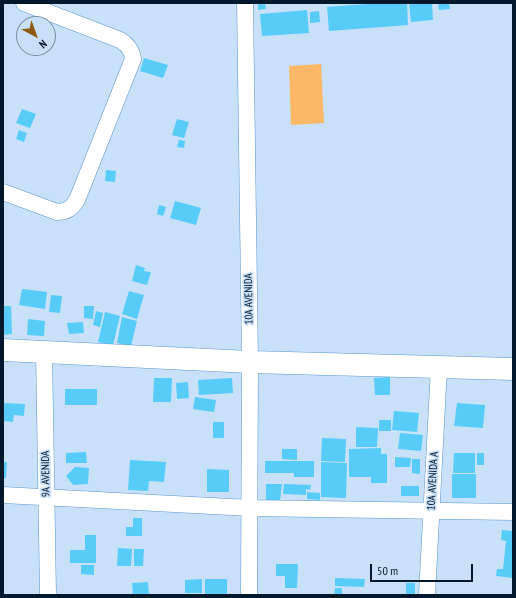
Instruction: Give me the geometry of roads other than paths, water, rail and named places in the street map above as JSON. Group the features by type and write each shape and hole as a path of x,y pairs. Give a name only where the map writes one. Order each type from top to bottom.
{"street":[{"path":"3,192 57,212 64,212 74,205 133,59 130,48 120,40 24,3"},
{"name":"10A AVENIDA","path":"245,3 250,362 249,595"},
{"path":"3,350 250,362 513,369"},
{"name":"9A AVENIDA","path":"44,352 48,595"},
{"name":"10A AVENIDA A","path":"427,595 439,367"},
{"path":"3,495 250,508 431,512 513,512"}]}
